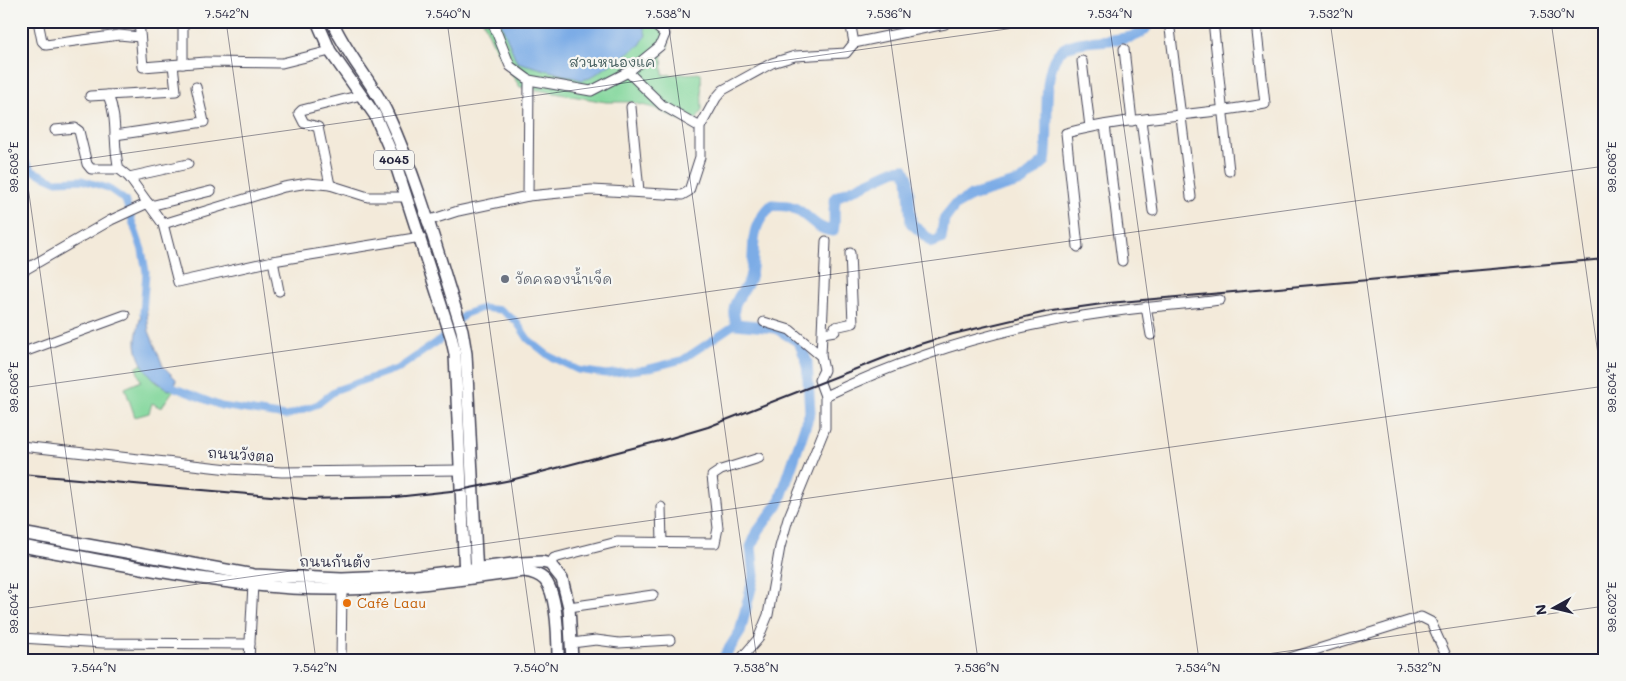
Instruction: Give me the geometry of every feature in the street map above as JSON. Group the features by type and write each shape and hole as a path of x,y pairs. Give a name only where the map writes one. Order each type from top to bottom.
{"main road":[{"name":"4045","path":"317,21 330,51 375,116 394,159 451,336 455,354 464,574"},
{"name":"4045","path":"332,21 347,52 386,110 404,152 462,330 466,354 477,573"},
{"name":"ถนนกันตัง","path":"23,534 135,559 253,579 342,589 356,583"},
{"path":"22,546 23,534"},
{"name":"ถนนกันตัง","path":"22,546 135,559"},
{"name":"ถนนกันตัง","path":"477,573 520,562 550,564"},
{"path":"550,564 562,579 569,607 572,660"},
{"name":"ถนนกันตัง","path":"253,579 356,583 415,576 524,571 534,573 544,580 550,589 555,609 558,660"},
{"path":"558,643 572,643"}],"street":[{"path":"38,21 42,41 46,45 119,35 140,37"},
{"path":"139,21 143,67 183,64 282,63 330,51"},
{"path":"183,21 183,64"},
{"path":"492,21 510,66 529,80 591,91 628,72 660,46 665,34 650,21"},
{"path":"850,21 854,43"},
{"path":"1213,21 1229,172"},
{"path":"427,221 458,211 528,196 592,190 639,191 674,196 689,191 700,157 700,127 716,98 723,90 772,63 795,56 846,54 854,43 945,24"},
{"path":"1170,29 1191,197"},
{"path":"1078,247 1066,133 1090,127 1223,112 1265,104 1258,32"},
{"path":"1124,49 1152,211"},
{"path":"1082,61 1090,127"},
{"path":"90,96 176,92 174,65"},
{"path":"628,72 662,105 700,127"},
{"path":"528,196 529,80"},
{"path":"115,135 204,122 196,88"},
{"path":"330,185 318,127 304,123 299,113 302,110 361,95"},
{"path":"108,96 114,110 115,135 120,169 129,177 163,224 178,282 273,261 420,237"},
{"path":"631,107 639,191"},
{"path":"1105,125 1122,261"},
{"path":"55,130 69,127 75,128 78,131 87,164 91,169 120,169"},
{"path":"129,177 188,164"},
{"path":"163,224 284,187 308,183 330,185 368,197 406,197"},
{"path":"21,272 111,220 149,204 211,191"},
{"path":"740,660 758,639 768,615 780,547 788,519 825,428 824,396 818,380 824,370 821,356 826,241"},
{"path":"823,333 835,331 834,327 853,323 850,253"},
{"path":"273,261 279,292"},
{"path":"824,396 899,364 977,338 1066,318 1146,307 1220,300"},
{"path":"1146,307 1151,335"},
{"path":"21,353 125,315"},
{"path":"764,322 790,330 821,356"},
{"name":"ถนนวังตอ","path":"21,446 229,469 282,472 460,470"},
{"path":"550,564 554,558 617,542 715,543 718,528 712,476 721,470 759,458"},
{"path":"661,507 662,542"},
{"path":"250,660 253,579"},
{"path":"341,660 342,589"},
{"path":"569,607 653,595"},
{"path":"1283,660 1421,617 1431,622 1448,660"},
{"path":"21,638 102,643 250,644"},
{"path":"572,643 596,640 619,643 670,640"}],"green space":[{"name":"สวนหนองแค","path":"483,21 659,21 669,37 668,47 662,55 663,75 701,73 702,110 693,126 654,108 630,102 606,102 520,87 496,50"},
{"path":"142,364 156,382 169,390 175,388 161,408 152,403 149,413 135,417 125,388 141,381 136,368"}],"water":[{"path":"500,21 638,21 643,25 646,35 640,45 590,78 582,80 517,62"},
{"path":"143,304 146,305 149,331 163,366 176,379 175,388 169,390 151,376 139,358 136,340"}],"waterway":[{"path":"722,660 740,632 754,576 751,547 758,531 779,503 810,412 807,362 799,342 776,328 736,324 735,321 735,305 750,278 755,232 764,214 772,205 788,206 800,211 820,227 833,231 836,197 895,170 904,169 908,178 911,223 932,242 941,239 944,220 955,205 971,196 1022,181 1045,161 1047,91 1052,65 1057,55 1066,47 1078,43 1134,36 1144,31 1149,21"},
{"path":"21,157 33,171 55,181 82,180 108,188 125,200 142,250 146,272 143,313"},
{"path":"169,383 175,388 221,406 286,416 318,404 336,390 399,368 440,340 465,314 482,308 501,310 516,321 528,339 549,356 578,370 606,374 646,369 682,360 736,324"}],"railway":[{"path":"21,474 305,499 396,497 460,490 511,480 708,427 917,345 953,334 1046,312 1109,303 1605,259"}],"place":[{"name":"วัดคลองน้ำเจ็ด","path":"505,279"},
{"name":"Café Laau","path":"347,603"}]}
